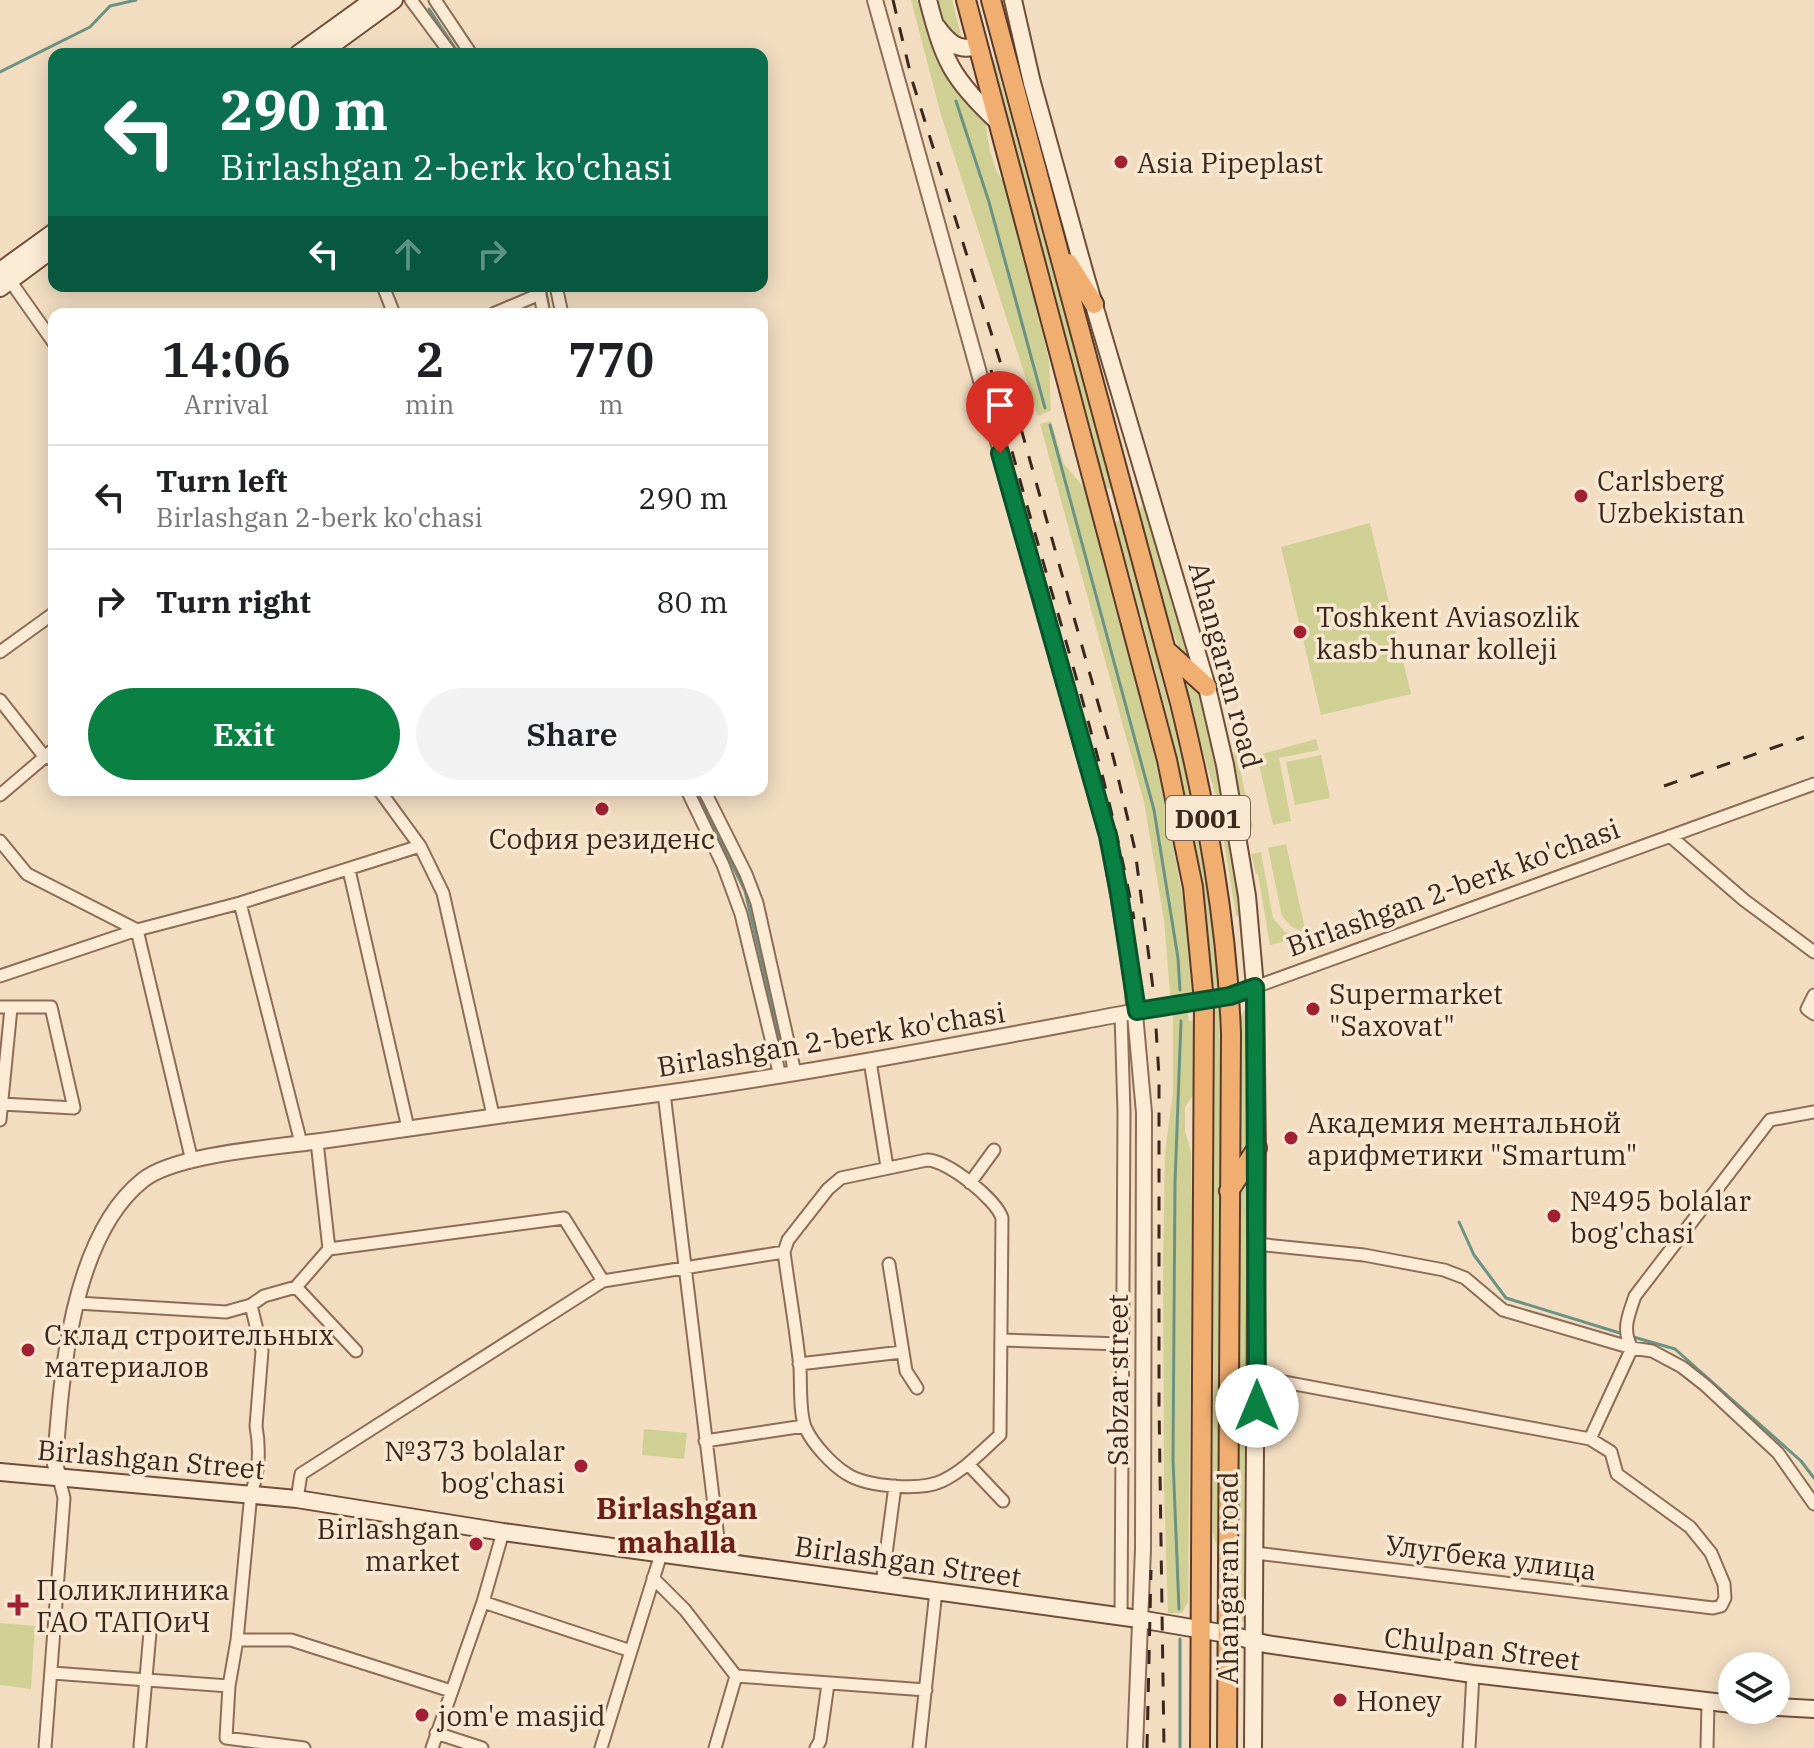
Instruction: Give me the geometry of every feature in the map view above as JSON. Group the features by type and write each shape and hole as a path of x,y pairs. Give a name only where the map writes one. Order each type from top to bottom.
{"highway":[{"name":"Ahangaran road","path":"966,0 1148,682 1183,831 1198,927 1204,1001 1200,1748"},
{"name":"Ahangaran road","path":"991,0 1167,651 1211,835 1226,937 1230,996 1227,1748"},
{"path":"977,46 998,28"},
{"path":"1057,245 1094,304"},
{"path":"1106,526 1111,507 1118,504 1128,506"},
{"path":"1167,651 1207,687"},
{"path":"1229,1191 1257,1148"}],"main road":[{"path":"306,48 373,0"},
{"path":"328,48 394,0"},
{"path":"928,0 943,56 971,98 998,122"},
{"name":"Ahangaran road","path":"1013,0 1032,83 1094,304 1207,687 1233,806 1247,896 1255,987 1257,1148 1253,1748"},
{"path":"934,23 952,44 965,48 977,46"},
{"path":"3,277 48,237"},
{"path":"3,277 48,251"},
{"name":"Birlashgan Street","path":"0,1472 297,1499 503,1532 1139,1619 1227,1634"},
{"name":"Chulpan Street","path":"1227,1634 1254,1642 1473,1674 1718,1703"},
{"path":"1790,1708 1814,1709"}],"street":[{"path":"411,0 447,48"},
{"path":"435,0 467,48"},
{"name":"Sabzar street","path":"875,0 1108,836 1119,893 1129,1012 1144,1113 1143,1495 1135,1748"},
{"path":"3,277 48,335"},
{"path":"504,308 535,292"},
{"path":"0,652 48,617"},
{"path":"0,700 48,752"},
{"path":"0,795 48,757"},
{"name":"Birlashgan 2-berk ko'chasi","path":"59,1478 55,1464 66,1351 86,1268 111,1218 127,1197 152,1174 192,1161 870,1061 1230,996 1814,784"},
{"path":"383,796 420,846 443,893 493,1115"},
{"path":"690,796 723,865 746,899 768,943 788,1074"},
{"path":"707,796 746,874 746,899 788,1074"},
{"path":"1670,836 1744,900 1814,952"},
{"path":"0,841 27,874 137,930 192,1161"},
{"path":"0,976 137,930 240,903 420,846"},
{"path":"349,870 408,1128"},
{"path":"240,903 309,1142 329,1249"},
{"path":"1814,995 1807,1009 1814,1014"},
{"path":"0,1120 6,1008 51,1007 74,1108 2,1104"},
{"path":"1121,1617 1123,1182 1129,1012"},
{"path":"870,1061 887,1167"},
{"path":"664,1093 721,1563"},
{"path":"1257,1377 1590,1439 1628,1338 1635,1296 1770,1120 1814,1112"},
{"path":"970,1183 994,1150"},
{"path":"937,1160 970,1183 996,1206 1002,1218 1000,1435 968,1464 939,1482 918,1487 895,1486 847,1474 804,1426 784,1252 788,1240 836,1181 846,1175 937,1160"},
{"path":"1123,1182 1143,1182"},
{"path":"77,1303 226,1312 296,1287 329,1249 564,1218 603,1281"},
{"path":"1256,1244 1364,1255 1444,1270 1465,1278 1503,1310 1628,1338 1682,1367 1705,1385 1778,1453 1814,1504"},
{"name":"Birlashgan Street","path":"297,1499 301,1474 603,1281 784,1252"},
{"path":"889,1264 906,1371 917,1388"},
{"path":"296,1287 356,1351"},
{"path":"251,1305 262,1351 256,1426 257,1479 251,1493 226,1738 304,1748"},
{"path":"1002,1340 1121,1344"},
{"path":"799,1364 902,1352"},
{"path":"705,1441 804,1426"},
{"name":"Улугбека улица","path":"1255,1553 1713,1608 1721,1606 1725,1598 1724,1584 1711,1553 1690,1527 1617,1474 1611,1452 1590,1439"},
{"path":"968,1464 1003,1501"},
{"path":"45,1748 64,1498 59,1478"},
{"path":"882,1584 895,1486"},
{"path":"432,1748 483,1602 503,1532"},
{"path":"601,1748 661,1554"},
{"path":"653,1578 685,1610 736,1676 926,1690"},
{"path":"919,1748 936,1591"},
{"path":"483,1602 631,1651"},
{"path":"140,1746 151,1621"},
{"path":"237,1640 291,1640 451,1691"},
{"path":"52,1673 229,1686"},
{"path":"1469,1748 1473,1674"},
{"path":"715,1748 736,1676"},
{"path":"816,1748 820,1741 828,1684"},
{"path":"1707,1748 1708,1702"},
{"path":"436,1733 482,1748"}],"shaded area":[{"path":"911,0 923,5 939,62 985,121 990,152 1007,188 1049,360 1051,411 1038,416 941,115"},
{"path":"937,0 952,0 962,39 946,29"},
{"path":"995,60 1112,488 1106,489 989,61"},
{"path":"1087,303 1192,663 1182,655 1167,618 1139,513 1142,504"},
{"path":"1051,421 1064,464 1086,490 1161,781 1186,915 1194,1005 1171,1005 1164,920 1144,802 1040,424"},
{"path":"1121,520 1185,769 1209,897 1218,967 1221,1104 1219,1597 1217,1547 1213,1533 1214,1015 1209,952 1191,827 1164,705 1115,522"},
{"path":"1370,523 1411,694 1321,715 1281,547"},
{"path":"1181,676 1201,689 1219,769 1241,916 1236,916 1217,800"},
{"path":"1316,739 1319,750 1279,758 1291,821 1273,825 1259,764 1253,763 1253,766 1240,770 1253,828 1245,831 1232,753 1249,749 1251,757"},
{"path":"1321,755 1330,798 1295,805 1286,762"},
{"path":"1286,844 1306,933 1292,927 1282,916 1268,848"},
{"path":"1261,852 1273,918 1285,932 1302,937 1270,945 1258,874 1251,854"},
{"path":"1249,1001 1250,1149 1237,1166 1240,1018"},
{"path":"1173,1013 1188,1013 1189,1021 1196,1020 1195,1093 1185,1107 1185,1131 1191,1152 1192,1216 1188,1602 1182,1613 1168,1613 1164,1487 1165,1152 1173,1093"},
{"path":"1251,1170 1248,1624 1241,1621 1242,1513 1235,1498 1238,1187"},
{"path":"644,1429 687,1433 684,1459 642,1455"},
{"path":"0,1623 35,1626 31,1689 0,1685"}],"waterway":[{"path":"0,72 90,27 110,6 136,0"},
{"path":"429,9 455,48"},
{"path":"956,101 989,202 1045,408"},
{"path":"546,292 549,308"},
{"path":"1050,425 1154,810 1178,958 1180,990"},
{"path":"699,796 745,891 784,1058"},
{"path":"1179,1609 1173,1459 1175,1183 1181,1021"},
{"path":"1459,1222 1474,1255 1506,1298 1623,1334"},
{"path":"1630,1336 1675,1349 1801,1461 1814,1478"},
{"path":"1180,1639 1180,1748"}],"railway":[{"path":"893,0 912,80 1020,425 1114,760 1135,850 1154,996 1159,1076 1159,1404 1164,1748"},
{"path":"991,370 1104,781 1134,919"},
{"path":"1664,786 1804,737"},
{"path":"1147,1748 1151,1570"}],"place":[{"name":"Asia Pipeplast","path":"1121,162"},
{"name":"Carlsberg Uzbekistan","path":"1581,496"},
{"name":"Toshkent Aviasozlik kasb-hunar kolleji","path":"1300,632"},
{"name":"София резиденс","path":"602,809"},
{"name":"Supermarket \"Saxovat\"","path":"1313,1009"},
{"name":"Академия ментальной арифметики \"Smartum\"","path":"1291,1138"},
{"name":"№495 bolalar bog'chasi","path":"1554,1216"},
{"name":"Склад строительных материалов","path":"28,1350"},
{"name":"№373 bolalar bog'chasi","path":"581,1466"},
{"name":"Birlashgan market","path":"476,1544"},
{"name":"Поликлиника ГАО ТАПОиЧ","path":"18,1605"},
{"name":"Honey","path":"1340,1700"},
{"name":"jom'e masjid","path":"422,1715"}],"district":[{"name":"Birlashgan mahalla","path":"677,1524"}],"route":[{"path":"1000,453 1108,836 1137,1011 1230,996 1255,987 1257,1406"}]}
